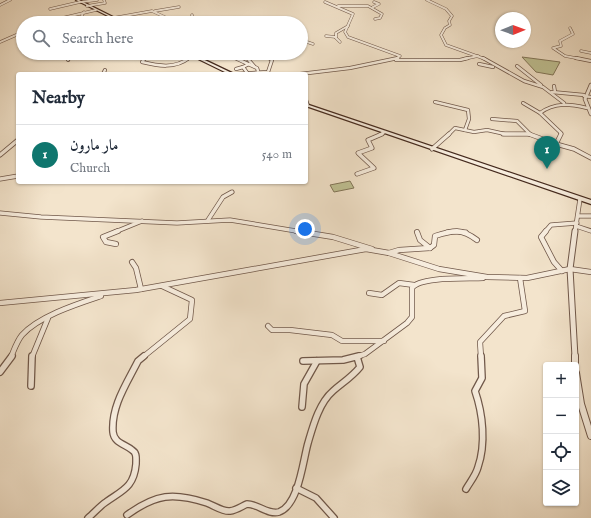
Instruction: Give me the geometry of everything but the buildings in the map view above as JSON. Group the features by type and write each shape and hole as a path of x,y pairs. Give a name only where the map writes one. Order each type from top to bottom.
{"main road":[{"path":"79,1 109,16"},
{"path":"203,60 228,72"},
{"path":"308,108 385,132 591,202"}],"street":[{"path":"0,5 10,0"},
{"path":"50,9 79,1 97,0"},
{"path":"87,6 105,3 104,0"},
{"path":"426,0 446,8 453,16 449,20 450,26 445,28 441,34 444,44 452,49 479,56 524,81 554,92 591,95"},
{"path":"322,1 340,6 372,7 383,14 380,18 375,18"},
{"path":"325,2 353,14 345,33 348,37 400,56 392,60"},
{"path":"372,7 379,4 374,2"},
{"path":"124,16 179,7"},
{"path":"68,16 96,10"},
{"path":"152,11 162,16"},
{"path":"82,16 84,12"},
{"path":"335,37 336,32 348,26"},
{"path":"570,28 572,34 560,41 561,46 553,48 564,56 591,62"},
{"path":"0,42 16,35"},
{"path":"326,36 335,37 340,42"},
{"path":"308,42 313,44"},
{"path":"581,51 591,53"},
{"path":"308,73 350,68 374,62 392,60 460,60 479,56"},
{"path":"144,60 142,62 164,67 174,65 183,60"},
{"path":"240,60 254,66"},
{"path":"249,60 258,68 259,72"},
{"path":"269,72 272,61 271,60"},
{"path":"236,69 249,64"},
{"path":"479,64 501,68"},
{"path":"518,66 543,87"},
{"path":"243,67 247,72"},
{"path":"591,85 585,95 587,108 591,114"},
{"path":"554,86 554,92 564,103"},
{"path":"435,102 468,110 469,119 465,130"},
{"path":"523,103 540,113 561,133 556,141 556,144"},
{"path":"540,113 548,108 564,103 587,108"},
{"path":"492,119 517,121 529,134"},
{"path":"432,149 452,129 474,132 487,130 510,135 529,134 574,149 591,158"},
{"path":"357,174 374,168 358,153 372,148 368,140 385,132"},
{"path":"0,155 16,142"},
{"path":"0,179 16,176"},
{"path":"208,220 223,197 232,192"},
{"path":"575,362 575,334 570,270 576,225 579,216 580,199"},
{"path":"0,213 41,218 177,222 208,220 235,221 333,237 439,269 487,277"},
{"path":"579,216 591,216"},
{"path":"116,244 106,242 103,237 144,220"},
{"path":"562,271 554,262 541,237 551,225 576,225 591,231"},
{"path":"389,253 399,250 430,248 434,245 435,236 450,231 465,231 477,240"},
{"path":"417,232 420,240 430,248"},
{"path":"0,303 109,294 162,286 353,251 373,249"},
{"path":"132,262 137,269 138,282 141,289"},
{"path":"368,293 382,295 399,283 414,285 431,280 487,277 520,278 570,270 591,272"},
{"path":"466,489 478,468 482,445 480,406 476,391 482,378 480,342 504,316 525,310 520,278"},
{"path":"303,360 317,361 357,357 384,341 407,324 412,317 412,288 414,285"},
{"path":"88,518 106,502 121,494 128,487 135,474 136,455 133,450 115,438 113,433 115,409 138,361 190,319 192,300 162,286"},
{"path":"0,372 11,359 21,336 27,330 48,318 88,300 109,294"},
{"path":"31,386 32,357 48,318"},
{"path":"268,326 272,330 290,330 332,335 342,341 384,341"},
{"path":"127,515 140,504 165,495 207,503 226,511 236,511 246,504 252,504 275,514 284,510 296,488 308,442 324,401 333,390 357,372 360,367 357,357"},
{"path":"302,408 302,389 307,375 314,368 317,361"},
{"path":"579,392 581,404 591,436"},
{"path":"296,488 316,498 334,518"}],"green space":[{"path":"522,57 560,62 553,75 536,72"},
{"path":"350,181 354,188 334,192 330,185"}],"place":[{"name":"مار مارون","path":"547,169"}]}
